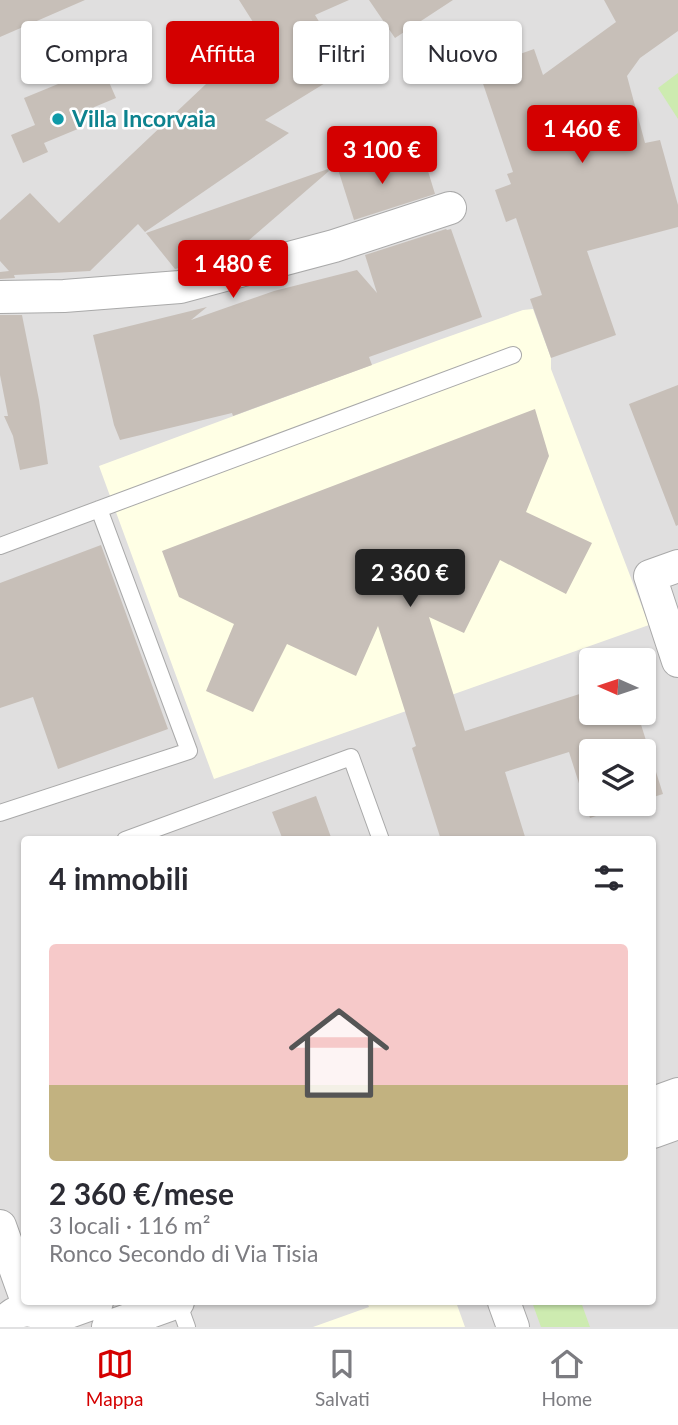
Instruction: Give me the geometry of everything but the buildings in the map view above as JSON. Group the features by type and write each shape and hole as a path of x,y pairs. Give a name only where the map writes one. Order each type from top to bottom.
{"street":[{"path":"0,297 64,296 180,287 334,247 450,208"},
{"path":"678,566 650,576 678,661"},
{"path":"656,1102 678,1094"},
{"path":"656,1131 678,1123"},
{"path":"0,1226 21,1302"},
{"path":"24,1313 77,1305"},
{"path":"108,1327 170,1305"},
{"path":"505,1305 513,1327"}],"lane":[{"path":"0,546 513,355"},
{"path":"0,813 189,751 99,509"},
{"path":"136,836 351,757 380,836"},
{"path":"179,1305 187,1327"}],"shaded area":[{"path":"0,0 678,0 678,1327 0,1327"},
{"path":"533,309 551,358 551,369 649,625 214,779 99,466 523,310"},
{"path":"368,1305 457,1305 465,1327 313,1327 369,1307"}],"green space":[{"path":"678,73 678,119 658,88"},
{"path":"533,1305 582,1305 590,1327 541,1327"}],"place":[{"name":"Villa Incorvaia","path":"58,119"}]}
